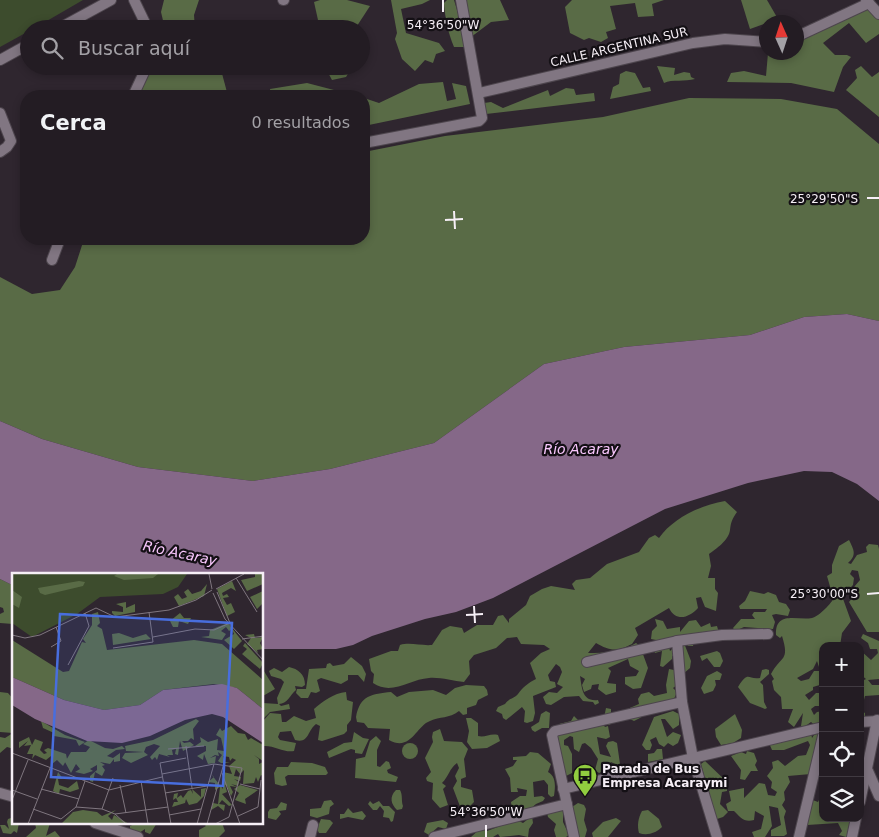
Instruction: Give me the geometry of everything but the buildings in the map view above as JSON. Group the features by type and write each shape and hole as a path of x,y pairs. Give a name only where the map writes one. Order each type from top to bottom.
{"street":[{"path":"74,20 111,0"},
{"path":"134,0 144,20"},
{"path":"370,142 479,121 482,114 461,0"},
{"path":"804,33 868,1 879,14"},
{"name":"CALLE ARGENTINA SUR","path":"478,93 693,43 725,40 759,42"},
{"path":"0,60 20,49"},
{"path":"136,90 142,75"},
{"path":"0,113 11,140 7,147 0,152"},
{"path":"52,260 58,245"},
{"path":"587,662 677,641 722,635 768,634"},
{"path":"677,641 682,702 693,758 717,837"},
{"path":"574,837 552,741 552,735 555,731 682,702"},
{"path":"864,722 878,721 864,786"},
{"path":"563,789 819,728"},
{"path":"799,837 819,753"},
{"path":"868,771 879,796"},
{"path":"434,837 458,834 567,804"},
{"path":"852,837 855,822"},
{"path":"98,824 138,837"},
{"path":"310,837 313,825"}],"green space":[{"path":"0,0 83,0 49,20 20,20 20,36 0,47"},
{"path":"164,0 199,0 194,20 163,20 161,12"},
{"path":"320,0 347,0 370,6 361,20 318,20 314,2"},
{"path":"391,0 430,0 401,9 406,33 439,43 445,51 436,54 433,63 425,60 415,71 402,59 395,39 397,33"},
{"path":"447,0 454,0 468,47 454,47 448,31 445,14 444,3"},
{"path":"464,0 500,0 509,20 491,22 471,37"},
{"path":"572,0 664,0 652,4 654,16 638,17 635,3 610,6 616,29 606,32 608,38 601,42 589,38 584,40 570,33 565,7"},
{"path":"741,0 767,0 776,15 759,15 759,26 750,29"},
{"path":"862,3 879,18 879,34 866,43 849,23 823,43 835,55 851,57 843,67 834,92 791,83 727,82 731,73 744,71 766,76 767,60 804,60 804,35"},
{"path":"657,66 675,68 674,75 684,72 690,73 691,77 695,79 664,83"},
{"path":"861,66 872,77 879,72 879,117 846,90 857,78 855,70"},
{"path":"626,71 635,73 643,88 650,87 651,91 610,99 613,87 619,84 620,74"},
{"path":"147,75 222,75 226,90 136,90 138,84"},
{"path":"329,75 347,75 346,77 332,80"},
{"path":"443,82 447,101 456,99 452,83 466,86 470,104 370,125 370,100 379,103 419,84"},
{"path":"307,83 334,90 270,90"},
{"path":"566,88 574,89 576,95 594,93 595,101 486,114 484,103 491,102 503,108 548,90 550,96"},
{"path":"689,98 781,99 837,109 879,144 879,321 847,314 804,317 750,335 624,347 544,364 434,443 330,469 253,481 138,467 42,439 0,421 0,277 32,294 60,290 75,267 82,245 370,245 370,151 445,136 603,117"},
{"path":"725,501 737,512 727,537 722,544 709,554 711,566 708,578 715,578 715,589 718,593 716,611 705,607 701,597 696,598 698,608 691,614 679,617 669,608 635,628 638,635 632,644 613,649 605,648 596,643 588,653 619,650 636,643 640,646 648,668 641,688 633,689 625,684 625,677 636,676 639,671 630,666 628,659 608,668 611,671 607,683 616,684 616,692 606,695 598,689 599,684 592,685 591,689 584,692 582,685 585,679 580,676 582,689 586,696 589,699 598,700 599,703 595,705 593,702 583,701 579,696 564,697 551,705 546,704 543,697 549,692 557,693 563,687 557,684 562,672 556,664 548,675 550,681 555,682 556,687 533,696 535,713 533,721 524,722 525,711 522,707 506,720 502,714 496,711 498,707 515,697 526,685 536,679 530,663 541,653 550,649 544,645 521,644 517,637 507,638 496,648 474,655 469,661 470,674 464,682 429,678 387,688 373,683 374,674 371,671 369,659 391,651 398,651 400,645 432,645 442,630 450,626 462,628 464,633 477,625 493,625 498,616 503,615 509,623 509,619 526,605 530,596 542,589 551,586 575,590 572,584 576,580 590,578 607,564 639,552 649,538 655,535 659,538 672,524 697,509"},
{"path":"849,540 854,552 853,557 848,563 851,564 857,555 867,552 866,547 869,544 878,545 879,632 867,632 849,602 858,591 854,587 860,580 858,571 852,570 850,574 854,578 853,585 846,592 831,590 827,576 832,573 832,565 839,546"},
{"path":"0,579 12,585 12,624 0,623 0,614 4,612 3,608 0,607"},
{"path":"750,591 764,594 768,592 776,595 779,602 786,604 790,610 788,616 772,615 775,622 773,629 744,627 735,631 733,628 741,619 755,619 752,615 754,612 765,612 767,609 740,609 739,606 745,601"},
{"path":"842,596 851,621 842,633 841,642 819,642 819,667 817,661 813,669 797,678 801,681 809,679 814,671 819,671 819,685 813,687 813,690 805,695 809,700 816,693 819,693 819,706 811,709 814,715 819,712 819,724 816,726 811,722 804,727 801,726 803,713 794,727 788,722 793,709 782,709 781,697 774,690 772,681 774,679 771,674 785,654 782,636 780,638 776,635 777,627 783,619 815,617 835,597"},
{"path":"655,619 663,621 667,629 680,627 680,632 689,621 696,620 701,627 710,623 711,627 717,626 719,633 713,634 711,632 695,637 693,646 688,646 684,639 679,636 672,642 668,642 670,651 677,644 684,643 691,661 690,668 683,674 675,663 677,658 674,656 663,667 660,666 662,651 655,653 651,644 661,641 651,639 652,631 657,626"},
{"path":"863,634 879,641 879,679 868,680 872,685 879,685 879,695 865,696 864,700 864,680 866,679 864,677 864,654 871,660 878,653 877,649 870,649 868,643 861,638"},
{"path":"717,651 720,653 723,661 720,667 714,667 707,658 702,661 700,656"},
{"path":"351,657 362,666 366,674 364,682 358,675 348,675 348,680 341,684 321,678 317,680 320,691 316,693 311,692 308,698 301,698 296,693 297,689 306,689 309,669 326,668 327,664 330,663 333,666 344,664"},
{"path":"289,667 295,669 304,678 305,685 302,687 295,686 296,690 288,699 284,703 279,704 281,706 289,704 290,709 270,712 264,718 264,703 278,704 277,698 284,682 271,676 269,671 274,668 282,672"},
{"path":"669,669 674,670 678,676 677,685 673,688 677,692 674,699 663,702 634,721 626,717 626,720 617,720 609,725 603,723 606,708 611,709 611,716 639,704 638,699 641,694 649,692 654,696 667,693 666,685"},
{"path":"762,670 769,670 769,674 760,682 763,685 764,702 767,708 765,709 750,703 738,687 746,677 760,678"},
{"path":"264,671 275,689 264,695"},
{"path":"717,671 722,674 720,680 715,680 716,685 713,691 704,694 701,688 707,676"},
{"path":"466,685 484,686 488,695 478,700 476,705 467,708 467,714 463,715 459,711 430,721 408,741 403,743 389,740 390,729 368,728 364,723 357,722 356,717 360,704 373,695 391,692 397,697 409,692 433,690 446,695 455,688"},
{"path":"0,692 8,693 12,698 12,733 0,732"},
{"path":"346,692 347,700 353,702 351,720 344,734 322,741 318,740 320,726 316,724 305,739 300,741 295,740 291,731 280,732 278,737 280,740 296,743 294,751 264,746 264,720 270,713 281,714 282,722 286,722 294,716 306,721 316,718 314,709 333,696"},
{"path":"546,711 550,713 549,728 542,728 535,732 531,727 539,722 541,714"},
{"path":"673,711 679,714 679,725 673,729 665,719 661,719 667,737 673,732 681,735 678,743 673,746 668,743 664,747 659,744 656,737 650,740 652,745 650,750 646,750 642,745 654,717"},
{"path":"735,714 742,730 741,738 733,743 721,745 716,737 715,729"},
{"path":"574,716 579,721 598,717 605,727 608,726 610,737 606,739 597,737 600,754 611,757 606,746 608,742 613,741 617,743 620,764 617,765 611,762 606,770 599,773 595,770 598,759 591,748 585,743 582,744 579,752 574,749 573,737 570,736 564,740 564,745 568,746 572,754 572,773 566,776 556,745 558,740 556,734 559,724 571,721"},
{"path":"466,718 471,718 478,723 478,736 498,735 500,741 487,748 472,749 467,742 469,731"},
{"path":"440,729 444,741 462,742 468,749 464,759 466,777 461,779 461,787 472,790 474,802 469,807 461,809 453,788 457,781 455,776 459,768 457,763 442,783 446,786 443,789 448,805 440,808 432,799 433,783 427,781 426,778 431,772 425,758 433,742 433,732"},
{"path":"354,732 363,738 369,739 362,754 355,753 355,750 351,749 329,758 327,752 344,743 352,742"},
{"path":"811,732 812,738 816,732 819,732 819,746 811,774 788,776 790,782 784,792 785,800 782,805 786,811 784,817 787,834 784,836 771,836 771,830 781,825 778,808 769,806 772,826 765,837 754,837 752,832 761,829 764,816 755,811 754,820 748,821 742,819 734,811 728,811 726,804 731,801 729,791 744,788 744,798 759,783 765,784 768,795 775,796 777,792 771,788 772,782 767,776 773,768 772,762 778,760 785,766 798,756 806,755 810,745 808,741 784,750 772,750 769,743"},
{"path":"12,734 12,748 7,747 0,753 0,737 5,738"},
{"path":"376,736 381,741 377,750 377,766 380,767 386,761 389,762 391,768 387,770 388,773 398,777 396,782 355,778 356,759 365,757 370,741"},
{"path":"410,743 418,751 410,759 402,751"},
{"path":"657,749 662,749 663,759 648,762 648,754 654,753"},
{"path":"747,751 754,753 757,761 755,765 758,771 751,771 745,780 740,779 741,770 731,756 741,752 746,754"},
{"path":"530,752 538,753 551,764 548,772 554,780 554,796 551,797 548,794 548,785 544,780 533,782 534,797 542,796 545,798 529,810 516,813 512,810 511,802 520,796 526,796 527,790 517,788 518,792 511,792 510,778 505,769 513,766 517,760 513,760 513,757 526,756"},
{"path":"705,761 727,782 727,791 722,792 720,804 728,812 723,817 711,821 702,783 704,775 701,764"},
{"path":"291,762 312,763 325,767 328,773 326,775 288,775 285,777 287,785 275,784 274,773 277,767 288,767"},
{"path":"396,790 401,792 403,806 402,809 397,810 392,800 392,795"},
{"path":"810,799 818,802 819,800 819,822 851,822 851,829 846,837 839,835 842,831 838,823 807,825"},
{"path":"331,800 334,804 330,807 329,814 317,818 310,816 310,809 321,808 324,801"},
{"path":"370,801 373,804 379,801 383,806 389,806 395,812 393,821 391,822 389,818 383,817 384,811 380,806 377,810 373,810 368,804"},
{"path":"281,802 287,804 286,810 279,811 281,814 276,820 268,818 270,809 277,808"},
{"path":"578,803 584,805 586,809 584,820 587,830 585,837 577,837 572,807"},
{"path":"348,808 353,813 362,811 366,816 363,820 348,817 340,819 340,814 344,814"},
{"path":"559,808 563,811 563,822 569,835 566,837 556,837 554,830 556,824 548,817 547,813"},
{"path":"648,810 659,819 662,827 651,833 639,833 640,816 642,811"},
{"path":"532,816 533,823 529,829 528,837 519,835 500,837 498,834 493,837 471,837 481,828 487,831 517,820 523,823"},
{"path":"12,818 12,824 19,824 17,833 14,831 11,834 3,833 0,825 5,825 9,829 8,819"},
{"path":"616,818 621,821 608,837 593,837 592,833 603,822"},
{"path":"321,819 330,820 333,823 326,833 319,833 317,829"},
{"path":"443,820 448,823 446,829 438,827 429,835 424,832 427,823"},
{"path":"35,824 50,824 46,836 55,831 60,837 26,837 36,828"},
{"path":"135,824 156,824 150,834 145,832 145,829 139,833 130,831 130,826"},
{"path":"204,824 222,824 225,831 219,837 199,837 199,830 206,826"}],"water":[{"name":"Río Acaray","path":"847,314 879,321 879,501 857,484 832,472 804,471 748,483 665,509 493,598 456,612 425,619 372,636 353,645 336,649 264,649 264,573 12,573 12,585 0,579 0,421 42,439 138,467 253,481 330,469 434,443 544,364 624,347 750,335 804,317"}],"place":[{"name":"Parada de Bus Empresa Acaraymi","path":"585,797"}]}
